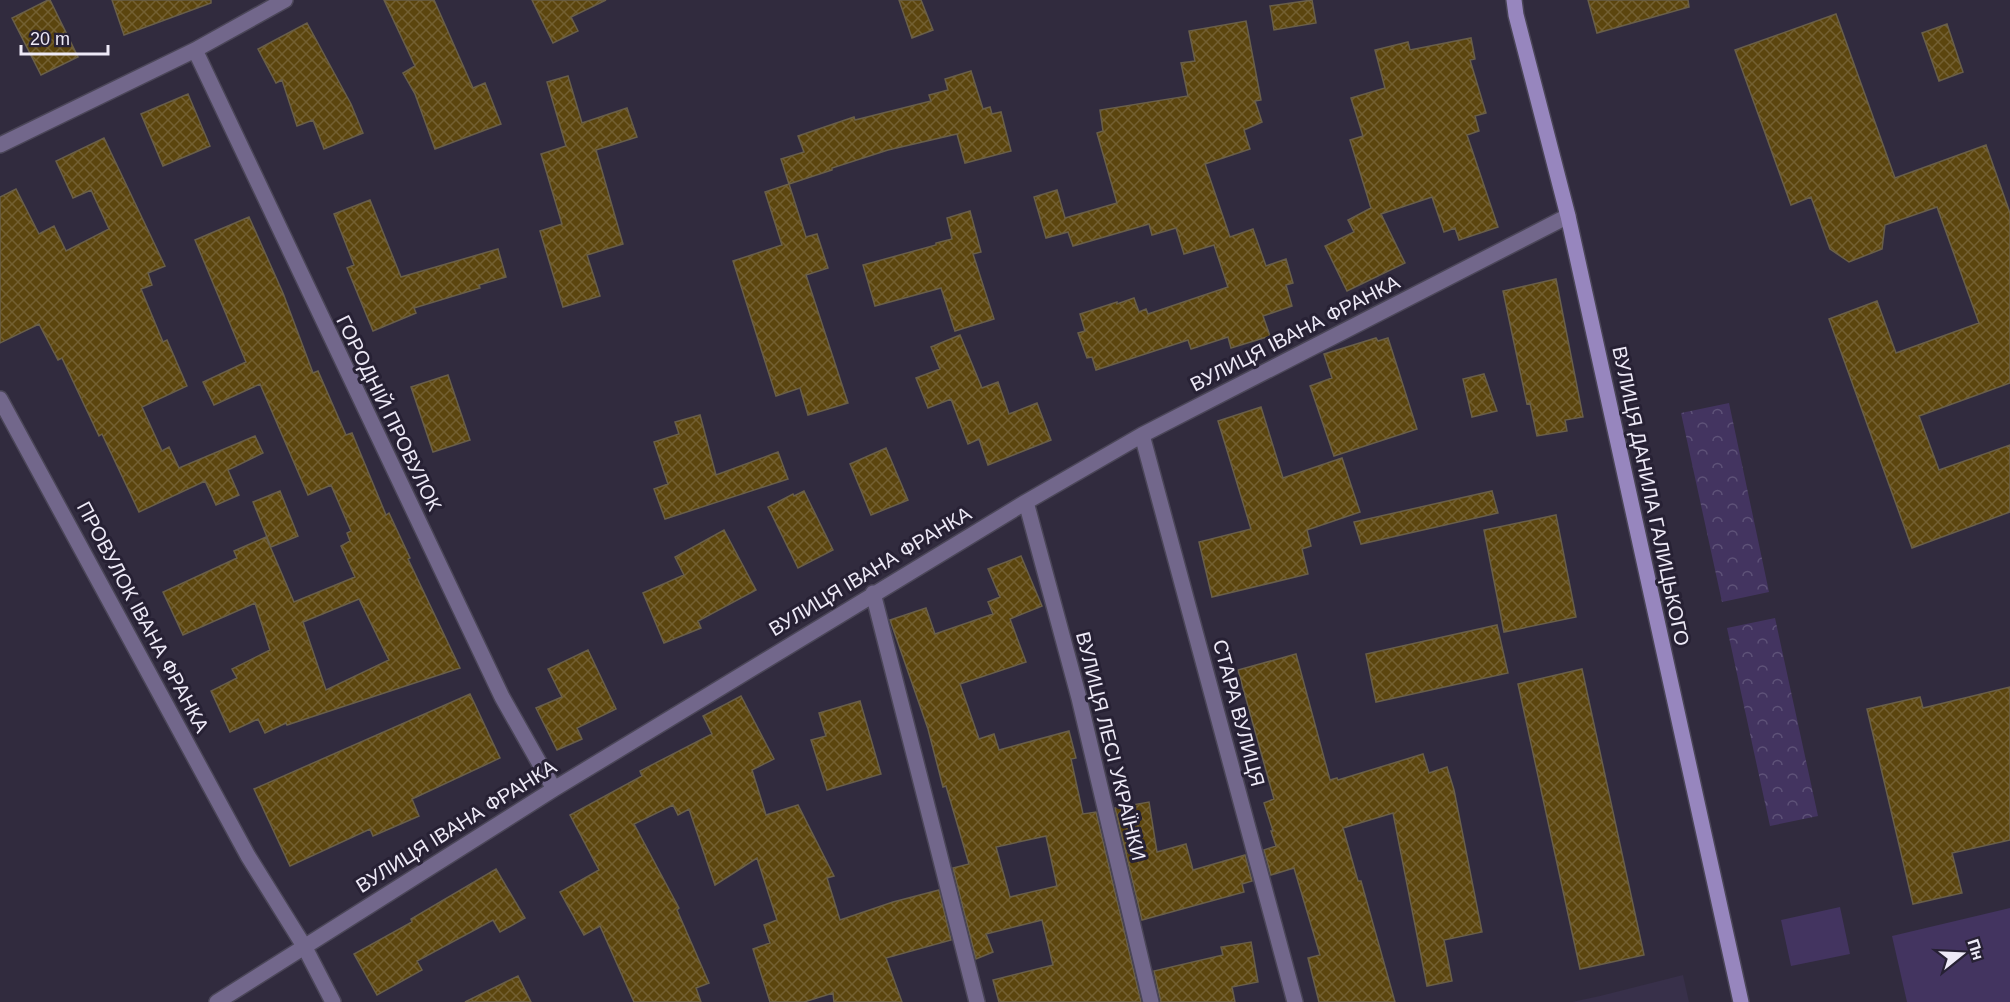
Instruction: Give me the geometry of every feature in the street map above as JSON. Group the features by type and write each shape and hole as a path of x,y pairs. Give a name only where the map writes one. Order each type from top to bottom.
{"main road":[{"name":"ВУЛИЦЯ ДАНИЛА ГАЛИЦЬКОГО","path":"1514,0 1568,216 1741,1002"}],"street":[{"path":"0,145 195,50 285,0"},
{"name":"ГОРОДНІЙ ПРОВУЛОК","path":"195,50 502,697 554,789"},
{"name":"ВУЛИЦЯ ІВАНА ФРАНКА","path":"217,1002 554,789 1026,502 1142,435 1568,216"},
{"name":"ПРОВУЛОК ІВАНА ФРАНКА","path":"0,399 248,856 304,946 333,1002"},
{"name":"СТАРА ВУЛИЦЯ","path":"1142,435 1295,1002"},
{"name":"ВУЛИЦЯ ЛЕСІ УКРАЇНКИ","path":"1026,502 1079,698 1151,1002"},
{"path":"873,594 977,1002"}],"shaded area":[{"path":"1683,975 1689,1002 1572,1002 1600,996"}],"green space":[{"path":"1729,403 1769,592 1722,602 1681,413"},
{"path":"1775,618 1818,816 1770,826 1727,628"},
{"path":"1840,907 1850,954 1791,966 1781,920"},
{"path":"2010,908 2010,1002 1907,1002 1892,936"}],"building":[{"path":"48,0 78,57 41,75 12,18"},
{"path":"112,0 211,0 211,3 124,35"},
{"path":"384,0 434,0 473,88 485,83 501,124 435,149 415,94 403,73 415,66"},
{"path":"532,0 606,0 571,17 578,31 553,43"},
{"path":"899,0 921,0 933,30 912,38"},
{"path":"1312,0 1316,23 1274,30 1270,6"},
{"path":"1588,0 1688,0 1689,7 1597,33"},
{"path":"1836,14 1895,178 1986,145 2010,213 2010,383 1919,416 1939,470 2010,445 2010,512 1912,548 1829,319 1877,301 1896,353 1979,323 1937,207 1885,225 1882,249 1849,262 1830,249 1811,197 1791,205 1735,50"},
{"path":"1246,21 1261,100 1255,101 1262,122 1244,130 1250,149 1205,164 1230,237 1253,229 1266,266 1286,259 1293,283 1286,285 1292,306 1263,316 1270,336 1231,348 1228,337 1191,349 1188,340 1096,370 1092,357 1087,358 1078,333 1085,331 1080,314 1134,298 1139,312 1146,309 1148,314 1228,287 1214,245 1184,254 1176,228 1152,235 1149,224 1073,246 1068,232 1046,238 1034,197 1057,190 1065,218 1117,203 1097,133 1103,131 1100,110 1188,96 1181,63 1195,61 1189,31"},
{"path":"307,23 351,104 363,133 324,149 313,120 297,126 282,80 276,83 258,49"},
{"path":"1947,24 1963,72 1939,81 1922,33"},
{"path":"1471,38 1475,59 1470,60 1486,113 1475,116 1479,131 1467,135 1498,227 1459,240 1455,228 1444,232 1432,197 1381,214 1405,263 1347,291 1325,246 1354,232 1348,220 1371,208 1350,140 1363,136 1351,98 1385,88 1375,50 1408,42 1410,50"},
{"path":"971,71 983,109 990,107 992,114 1001,112 1011,151 965,163 957,134 888,150 789,184 781,159 804,152 798,136 854,117 855,120 931,101 929,95 948,90 945,79"},
{"path":"568,76 582,123 627,108 637,137 596,150 623,244 587,255 600,296 563,307 540,231 562,224 541,154 566,146 547,82"},
{"path":"188,94 210,146 163,166 141,114"},
{"path":"104,138 165,266 148,273 152,285 141,289 163,342 167,340 187,386 142,407 162,451 169,447 179,468 255,436 263,453 228,470 239,495 216,505 205,481 139,512 62,358 58,360 39,324 0,343 0,197 16,189 39,234 54,226 66,251 109,229 91,190 73,198 56,161"},
{"path":"789,184 806,237 817,234 828,268 806,275 848,403 808,415 800,388 776,396 733,261 782,245 765,192"},
{"path":"370,200 401,277 498,249 506,277 479,285 480,288 414,308 416,313 373,331 347,268 354,265 334,214"},
{"path":"970,211 981,252 973,254 994,319 955,331 941,288 875,306 863,265 952,239 947,218"},
{"path":"249,217 283,293 313,373 318,371 346,435 352,433 386,515 389,513 410,558 408,559 460,668 287,725 286,723 265,733 258,719 230,732 211,691 237,678 232,669 270,650 255,603 183,635 163,592 237,558 234,551 266,537 294,602 355,577 341,546 350,541 347,533 351,531 331,485 308,495 260,384 214,405 203,382 246,362 195,240","holes":["359,599 389,660 326,690 303,622"]},
{"path":"1556,279 1583,417 1565,420 1567,431 1537,436 1530,403 1527,404 1503,291"},
{"path":"960,335 982,388 998,382 1009,414 1037,403 1051,440 988,465 979,439 968,444 951,399 928,408 916,378 940,369 931,347"},
{"path":"1376,338 1378,341 1388,338 1417,429 1334,456 1310,386 1332,378 1324,354"},
{"path":"1484,374 1497,411 1472,417 1463,379"},
{"path":"448,375 470,440 433,452 411,387"},
{"path":"1261,407 1283,478 1342,458 1360,512 1307,530 1311,546 1302,549 1308,574 1212,597 1199,542 1251,529 1218,421"},
{"path":"700,415 716,475 778,452 788,479 665,519 654,489 668,484 654,442 679,434 675,422"},
{"path":"886,448 908,500 871,515 850,464"},
{"path":"280,491 298,536 271,547 253,502"},
{"path":"804,491 833,550 798,568 768,507"},
{"path":"1492,491 1498,513 1361,544 1354,522"},
{"path":"1556,515 1576,617 1504,632 1484,530"},
{"path":"724,530 756,590 698,621 701,628 664,643 643,593 684,575 675,557"},
{"path":"1021,556 1042,606 1010,619 1026,662 960,684 979,739 994,734 999,750 1069,731 1076,758 1071,759 1083,814 1096,812 1141,1002 999,1002 993,980 1053,965 1042,920 986,934 993,952 976,959 953,868 969,864 946,786 943,787 928,729 890,620 926,608 935,634 993,614 988,602 1000,597 988,569","holes":["1046,836 1057,886 1010,897 996,847"]},
{"path":"1497,625 1508,673 1376,702 1366,654"},
{"path":"588,650 616,709 577,728 582,739 557,750 536,708 562,697 548,669"},
{"path":"1296,654 1330,780 1337,778 1338,780 1423,754 1429,773 1447,767 1454,790 1482,932 1444,940 1452,981 1427,986 1393,813 1343,828 1358,881 1361,881 1395,1002 1319,1002 1308,958 1320,955 1294,868 1271,875 1264,850 1276,846 1264,803 1274,799 1238,670"},
{"path":"1582,669 1644,955 1580,969 1518,684"},
{"path":"2010,687 2010,840 1952,853 1962,893 1913,904 1867,709 1920,697 1923,708"},
{"path":"470,694 500,758 412,799 419,816 373,836 370,829 290,866 254,789"},
{"path":"741,696 774,759 752,770 766,815 798,805 834,876 827,878 840,920 893,902 939,890 951,940 886,958 902,1002 834,1002 833,993 804,1002 770,1002 753,949 770,943 764,925 777,920 757,858 715,885 689,809 678,815 673,805 634,824 679,908 677,910 709,983 696,988 701,1002 634,1002 600,926 584,935 560,892 599,870 570,815 642,776 640,771 712,734 703,716"},
{"path":"860,701 881,774 827,790 811,740 826,736 819,713"},
{"path":"1149,802 1157,852 1186,844 1193,870 1245,855 1252,881 1242,884 1244,892 1142,920 1115,808"},
{"path":"496,869 525,918 500,932 493,920 417,961 422,970 377,995 354,954 412,922 411,919"},
{"path":"1251,942 1258,982 1232,987 1235,1002 1161,1002 1154,971 1223,955 1221,947"},
{"path":"518,976 531,1002 465,1002"}]}
